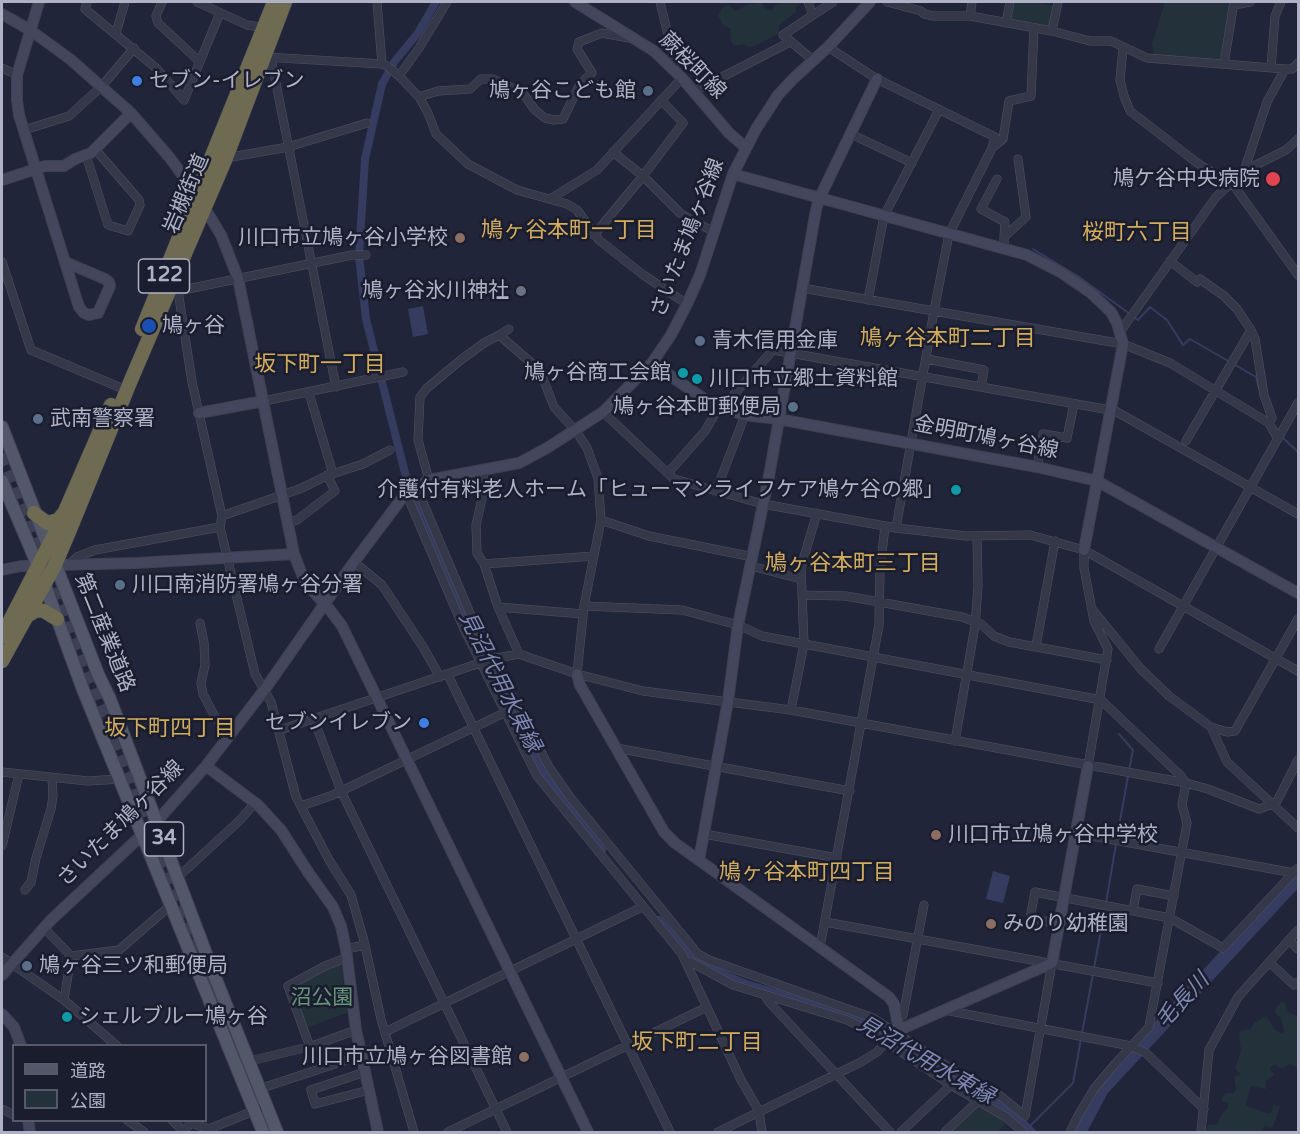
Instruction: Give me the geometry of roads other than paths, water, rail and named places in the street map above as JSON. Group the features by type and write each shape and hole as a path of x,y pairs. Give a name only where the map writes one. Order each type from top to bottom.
{"highway":[{"name":"岩槻街道","path":"2,661 55,565 122,389 201,201 274,2"},
{"name":"岩槻街道","path":"2,636 48,548 122,389 174,289 201,201 226,158 268,57 285,2"},
{"path":"34,513 47,523 58,520 64,513"},
{"path":"27,616 37,610 44,611 57,619"}],"main road":[{"name":"第二産業道路","path":"2,427 34,513 114,709 212,971 277,1132"},
{"name":"第二産業道路","path":"2,481 38,566 98,727 263,1132"},
{"path":"82,687 91,694 97,694 101,688 98,674"},
{"path":"98,727 96,713 99,706 107,704 114,709"},
{"name":"第二産業道路","path":"245,1090 229,1031 260,1089"}],"street":[{"path":"39,2 17,75 17,100 24,130 81,310 89,315 98,313 110,286 109,282 66,262"},
{"path":"87,2 85,9 156,68 184,100 220,13"},
{"path":"116,33 125,2"},
{"path":"162,2 156,16 158,23 200,62"},
{"path":"197,2 247,25 265,28"},
{"path":"377,2 390,69 419,97 436,134 468,164 517,190 550,199 577,210 594,235 642,273 687,304"},
{"path":"336,387 268,57 390,69 419,48 447,2"},
{"name":"蕨桜町線","path":"575,2 654,51 682,78 729,133 745,147"},
{"path":"660,2 675,63 673,69"},
{"path":"808,2 813,15"},
{"path":"813,60 783,35 833,2"},
{"name":"さいたま鳩ヶ谷線","path":"2,975 44,928 157,821 206,766 265,689 354,562 411,489 429,480 452,474 483,471 519,463 576,431 603,412 652,363 671,335 687,304 715,232 733,174 745,147 778,95 870,2"},
{"path":"887,2 933,16 970,16 1052,31 1090,41 1111,42 1147,58 1286,69 1292,69 1299,63"},
{"path":"970,16 972,2"},
{"path":"1006,23 1010,2"},
{"path":"1047,2 1057,3 1052,31"},
{"path":"1224,64 1234,3 1250,2"},
{"path":"1272,68 1275,16 1281,2"},
{"path":"2,14 30,30 70,59 131,113 170,158 201,201 221,235 238,278 294,554 305,582 342,626 588,1132"},
{"path":"992,148 1003,139 1009,100 1031,96 1034,28"},
{"path":"419,97 438,91 470,89 482,79 493,79 522,92 535,110 545,118 563,119 580,84 592,73 577,49 579,42 602,33 638,40"},
{"path":"693,92 790,42"},
{"path":"828,47 877,79 995,138 949,234 896,528"},
{"path":"24,130 64,119 102,86 134,48"},
{"path":"1123,48 1120,80 1130,111 1196,162 1231,183 1299,275"},
{"path":"2,68 17,75"},
{"path":"1244,171 1267,102 1286,69"},
{"path":"550,199 592,173 682,78"},
{"path":"699,860 728,701 738,625 763,504 819,199 877,79"},
{"path":"594,235 683,123 661,100"},
{"path":"868,300 884,216 939,110"},
{"path":"2,180 45,166 64,166 91,152 131,113"},
{"path":"226,158 288,147 367,123"},
{"path":"851,134 912,163"},
{"path":"1120,332 1216,196 1244,171 1286,150 1299,139"},
{"path":"91,152 139,200 140,205 128,231 108,225 91,152"},
{"path":"612,152 643,176 680,213 715,232"},
{"path":"1004,242 1026,217 1018,159"},
{"path":"688,964 765,996 847,1020 868,1030 893,1035 999,1095 1025,1116 1101,700 1108,649 1094,621 1084,568 1084,550 1123,344 1112,312 1072,279 1004,242 949,234 733,174"},
{"path":"997,179 981,209 1005,222 1004,242"},
{"path":"366,255 352,255 174,289 222,516 220,527 255,674 265,689 301,806 329,860 351,895 385,1032 414,1132"},
{"path":"1170,261 1197,282 1200,279 1224,296 1237,309 1251,330 1255,339 1264,395 1272,418 1269,423"},
{"path":"2,262 31,350 122,389"},
{"path":"802,288 1123,344 1170,363 1269,423 1278,439"},
{"path":"429,480 418,440 420,397 427,388 462,358 484,342 509,329"},
{"path":"1186,441 1251,330"},
{"path":"499,336 520,351 535,366 554,406 576,431 587,448 598,478 601,520 583,610 577,674 580,685 663,832 675,843 889,997 898,1017 893,1035"},
{"path":"668,473 705,431 720,407 773,350 1110,409 1299,514"},
{"path":"927,359 984,370 981,387"},
{"name":"金明町鳩ヶ谷線","path":"652,363 704,399 744,415 778,419 1037,467 1097,481 1299,593"},
{"path":"199,413 309,393 403,372"},
{"path":"288,523 297,520 335,491 309,393"},
{"path":"1159,650 1299,403"},
{"path":"1037,467 1043,434 1067,438 1074,404"},
{"path":"603,412 674,479 763,504 896,528 977,536 1030,535 1084,550 1299,671"},
{"path":"716,491 744,415"},
{"path":"222,516 302,488 330,475 363,464 390,450"},
{"path":"483,471 483,494 476,525 477,553 484,564 498,607 519,654"},
{"path":"411,489 492,659 549,767 570,797 698,954 708,960 873,1018 951,1085 979,1100 1023,1132"},
{"path":"411,489 445,588 537,776 682,954 741,1080 759,1111 762,1132"},
{"path":"790,711 804,644 801,567 817,513"},
{"path":"601,520 649,536 752,561 801,579"},
{"path":"820,947 879,625 880,571 885,526"},
{"path":"70,564 77,557 95,550 220,527"},
{"path":"955,741 975,622 978,586 977,536"},
{"path":"1036,646 1055,541"},
{"path":"2,570 21,566 136,563 294,554"},
{"path":"484,564 594,556"},
{"path":"354,562 382,585 444,676 475,728 670,1132"},
{"path":"802,595 846,596 962,617 981,624 1000,639 1107,660"},
{"path":"498,607 682,610 738,625 762,636 1101,700 1186,783"},
{"path":"1092,609 1147,675 1169,696 1211,727 1227,732 1235,731 1299,619"},
{"path":"200,623 205,665 201,683 203,694 214,717 233,733"},
{"path":"279,730 378,699 492,659 519,654 577,674 643,691 790,711 1186,783 1259,809 1276,802 1299,760"},
{"path":"301,806 341,791 506,712"},
{"path":"314,720 341,791 507,1132"},
{"path":"1211,727 1227,762 1299,828"},
{"path":"616,748 850,791"},
{"path":"206,766 255,803 281,830 333,907 341,927 356,1029 378,1132"},
{"path":"2,772 88,782 120,779"},
{"path":"2,846 20,774"},
{"path":"26,890 31,882 51,809 52,778"},
{"path":"1070,1132 1094,1089 1149,1027 1187,823 1182,805 1186,783"},
{"path":"178,877 239,821 255,803"},
{"path":"1076,833 1296,870"},
{"path":"704,834 837,858"},
{"path":"1059,924 1030,918 1035,892 1170,918 1223,948 1296,870"},
{"path":"1133,910 1137,890 1174,896"},
{"path":"71,956 119,950 171,905"},
{"path":"898,1017 903,1015 924,905"},
{"path":"385,1032 642,907"},
{"path":"825,922 1158,983"},
{"path":"44,928 71,956"},
{"path":"1201,1132 1209,1050 1238,997 1299,930"},
{"path":"1289,940 1299,949"},
{"path":"310,1047 288,986 346,953 365,945"},
{"path":"688,964 698,954"},
{"path":"64,1000 71,956"},
{"path":"2,957 64,1000 115,1044"},
{"path":"1269,962 1294,985 1299,982"},
{"path":"718,1132 878,1052 893,1035 1052,963"},
{"path":"765,996 890,1132"},
{"path":"448,1132 706,1007"},
{"path":"944,1010 1131,1046 1146,1053 1203,1109"},
{"path":"3,1019 14,1027 20,1044"},
{"path":"250,1061 310,1047 356,1029"},
{"path":"260,1089 362,1055"},
{"path":"365,1072 310,1090 315,1104 369,1090"},
{"path":"901,1132 951,1085"},
{"path":"945,1132 979,1100"},
{"path":"183,1132 191,1124 208,1129 266,1106"},
{"path":"130,1122 144,1132"}],"water":[{"path":"423,306 428,334 413,337 408,309"},
{"path":"993,871 1010,876 1003,903 986,899"}],"waterway":[{"name":"見沼代用水東縁","path":"436,2 418,33 395,61 382,84 365,159 359,256 366,319 405,473 451,587 496,683 534,756 555,789 602,850"},
{"path":"1033,249 1079,277 1130,314"},
{"path":"1135,318 1138,320 1150,307 1167,320 1183,345 1190,339 1256,377 1260,392"},
{"path":"1282,437 1298,452"},
{"path":"1119,734 1133,750 1129,770"},
{"path":"1117,838 1128,776"},
{"path":"1106,903 1116,844"},
{"name":"毛長川","path":"1079,1132 1102,1089 1298,878"},
{"path":"1094,968 1105,909"},
{"name":"見沼代用水東縁","path":"659,920 687,953 711,969 746,984 828,1008 875,1027 931,1066 1009,1109 1032,1132"},
{"path":"1082,1033 1093,974"},
{"path":"1028,1128 1073,1083 1081,1039"}],"tunnel":[{"path":"2,454 229,1031"}],"place":[{"name":"セブン-イレブン","path":"137,81"},
{"name":"鳩ヶ谷こども館","path":"648,91"},
{"name":"鳩ケ谷中央病院","path":"1273,179"},
{"name":"川口市立鳩ヶ谷小学校","path":"460,238"},
{"name":"鳩ヶ谷氷川神社","path":"521,291"},
{"name":"鳩ヶ谷","path":"149,326"},
{"name":"青木信用金庫","path":"700,341"},
{"name":"鳩ヶ谷商工会館","path":"683,373"},
{"name":"川口市立郷土資料館","path":"697,379"},
{"name":"鳩ヶ谷本町郵便局","path":"793,407"},
{"name":"武南警察署","path":"38,419"},
{"name":"介護付有料老人ホーム「ヒューマンライフケア鳩ケ谷の郷」","path":"956,490"},
{"name":"川口南消防署鳩ヶ谷分署","path":"120,585"},
{"name":"セブンイレブン","path":"424,723"},
{"name":"川口市立鳩ヶ谷中学校","path":"936,835"},
{"name":"みのり幼稚園","path":"991,924"},
{"name":"鳩ヶ谷三ツ和郵便局","path":"27,966"},
{"name":"シェルブルー鳩ヶ谷","path":"67,1017"},
{"name":"川口市立鳩ヶ谷図書館","path":"524,1057"}],"district":[{"name":"鳩ヶ谷本町一丁目","path":"569,231"},
{"name":"桜町六丁目","path":"1137,233"},
{"name":"鳩ヶ谷本町二丁目","path":"948,339"},
{"name":"坂下町一丁目","path":"320,365"},
{"name":"鳩ヶ谷本町三丁目","path":"853,564"},
{"name":"坂下町四丁目","path":"170,729"},
{"name":"鳩ヶ谷本町四丁目","path":"807,873"},
{"name":"坂下町二丁目","path":"697,1043"}],"park label":[{"name":"沼公園","path":"322,998"}]}
